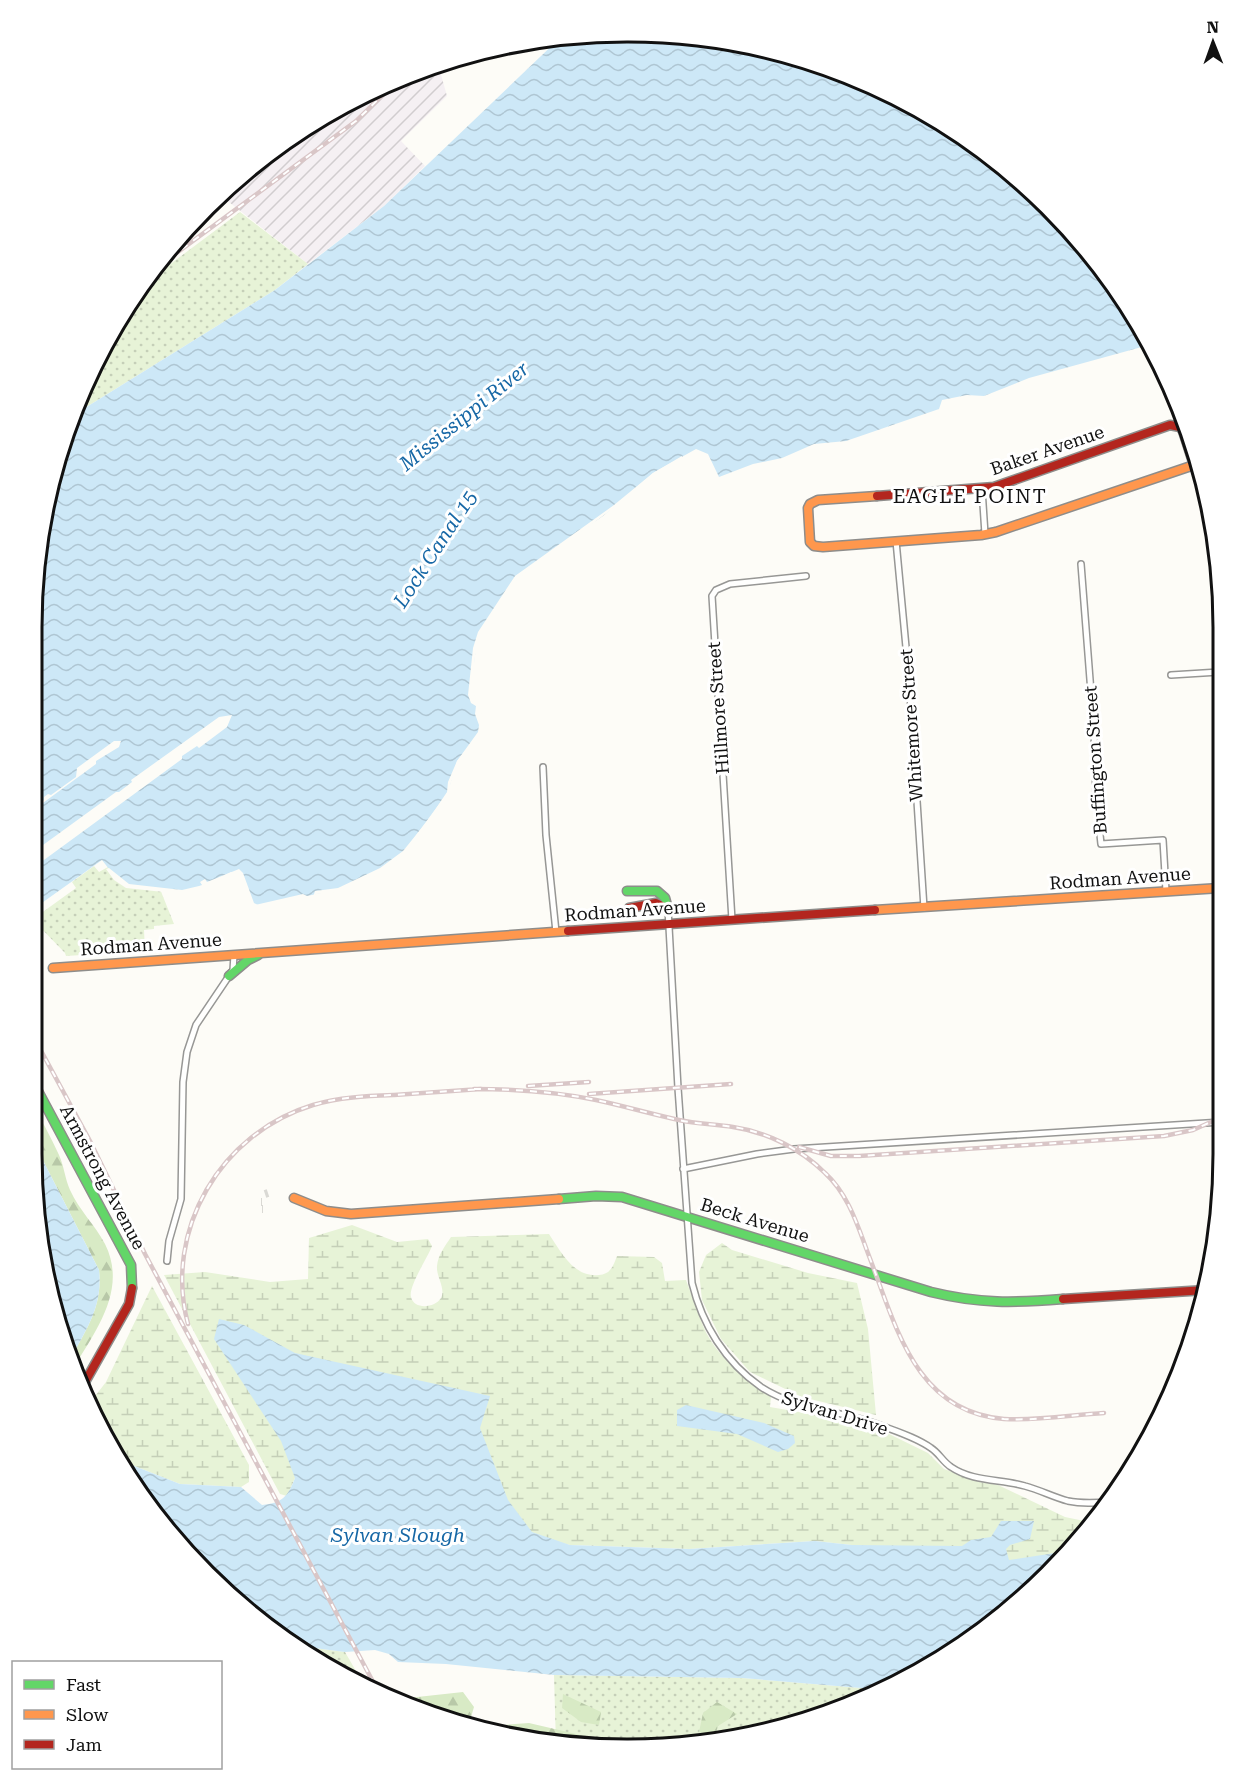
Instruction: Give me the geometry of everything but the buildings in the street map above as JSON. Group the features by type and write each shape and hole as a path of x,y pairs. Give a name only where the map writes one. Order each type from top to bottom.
{"street":[{"name":"Baker Avenue","path":"896,541 814,546 810,542 808,518 810,504 818,500 994,487 1173,425 1177,426"},
{"path":"896,541 985,534 1017,526 1190,466"},
{"path":"982,489 985,534"},
{"name":"Whitemore Street","path":"896,541 908,669 924,909"},
{"name":"Buffington Street","path":"1081,564 1101,844 1163,840 1166,891"},
{"name":"Hillmore Street","path":"732,920 712,596 716,590 730,584 806,576"},
{"path":"1171,675 1213,672"},
{"path":"543,767 546,835 556,932"},
{"name":"Rodman Avenue","path":"53,968 1213,888"},
{"path":"627,891 657,891 665,898 668,909"},
{"path":"629,908 656,903 668,909"},
{"name":"Sylvan Drive","path":"668,909 692,1283 707,1325 730,1359 762,1387 801,1406 866,1421 918,1441 935,1451 950,1467 981,1479 1025,1486 1066,1500 1098,1501"},
{"path":"229,976 248,960 262,953"},
{"path":"167,1261 169,1240 181,1199 183,1082 187,1052 196,1025 234,967 234,955"},
{"name":"Armstrong Avenue","path":"42,1099 131,1265 133,1285 129,1304 87,1378"},
{"path":"683,1169 794,1149 1213,1123"},
{"name":"Beck Avenue","path":"294,1198 326,1211 362,1214 610,1196 687,1216 932,1292 965,1300 1010,1303 1196,1291"}],"shaded area":[{"path":"440,73 447,96 401,141 425,166 384,206 308,264 227,200 271,163 335,120 369,102"}],"green space":[{"path":"240,212 308,264 275,290 85,408 120,335 166,267"},
{"path":"94,866 99,872 108,867 116,878 160,889 174,924 154,926 154,929 144,930 145,951 66,956 42,929 42,913 76,888 72,882"},
{"path":"42,1122 59,1155 70,1190 101,1237 111,1261 113,1278 106,1310 79,1358 76,1349 96,1307 100,1283 99,1270 42,1159"},
{"path":"352,1225 397,1242 428,1239 432,1246 411,1292 413,1301 420,1306 430,1306 441,1298 438,1262 451,1237 549,1234 575,1268 590,1275 606,1273 611,1269 617,1256 654,1257 662,1263 665,1281 686,1280 701,1322 710,1339 724,1358 771,1397 770,1407 856,1422 887,1433 928,1453 944,1469 980,1482 998,1485 1065,1517 1083,1521 1044,1566 815,1541 689,1549 570,1545 295,1478 287,1496 280,1494 164,1275 205,1272 270,1282 308,1279 309,1238"},
{"path":"722,1243 732,1250 808,1273 857,1283 868,1329 876,1415 802,1397 750,1372 721,1339 702,1300 699,1272 706,1255"},
{"path":"152,1286 249,1465 249,1482 241,1487 180,1484 132,1465 95,1396 106,1382"},
{"path":"315,1648 345,1652 357,1673"},
{"path":"554,1675 742,1678 865,1688 816,1708 779,1719 704,1734 628,1739 556,1734"},
{"path":"463,1692 474,1707 471,1717 473,1718 439,1708 412,1698"},
{"path":"563,1694 601,1712 599,1725 581,1722 562,1708"},
{"path":"717,1702 737,1714 718,1726 716,1732 703,1734 699,1732 703,1713"},
{"path":"529,1723 594,1738 551,1734 501,1725"}],"water":[{"path":"589,43 666,43 742,53 816,73 886,102 920,120 984,163 1042,213 1068,241 1114,302 1141,347 1029,378 984,396 967,395 942,400 939,409 846,441 814,444 782,458 753,464 719,477 708,454 696,449 653,473 603,516 516,576 477,639 470,696 481,722 480,732 457,761 448,792 403,853 378,872 340,889 307,896 303,894 251,906 240,874 231,872 201,887 183,891 127,886 116,878 102,860 42,903 43,589 53,513 73,439 85,408 275,290 384,206 550,47"},
{"path":"42,1159 99,1270 100,1283 96,1307 76,1349 53,1268 43,1192"},
{"name":"Sylvan Slough","path":"219,1319 244,1325 295,1353 490,1396 480,1428 508,1500 532,1532 570,1545 689,1549 815,1541 852,1545 962,1546 971,1540 991,1537 1001,1521 1034,1521 1030,1539 1010,1545 1006,1549 1009,1560 1056,1553 1014,1594 953,1640 920,1661 865,1688 742,1678 554,1675 446,1664 398,1662 389,1654 375,1650 345,1652 315,1648 271,1618 213,1568 163,1510 132,1465 180,1484 241,1487 262,1505 284,1498 290,1490 295,1478 281,1441 214,1339"},
{"path":"686,1405 764,1423 794,1436 795,1443 788,1449 778,1452 737,1434 677,1426 677,1410"}],"pier":[{"path":"682,456 682,459 655,476 533,566 515,582 480,639 475,656 473,691 483,718 483,732 458,765 451,782 449,795 417,839 385,870 346,889 316,894 313,897 315,891 338,888 380,868 403,851 447,792 448,782 457,761 478,732 476,706 471,703 468,695 473,648 478,632 515,576 614,505 653,473"},
{"path":"232,715 227,727 199,748 197,746 182,756 182,759 42,861 42,846 119,792 132,782 131,780 219,717"},
{"path":"114,741 121,741 119,747 96,761 96,764 42,804 44,797 51,795 76,777 77,768"},
{"path":"109,868 129,884 182,890 202,885 200,882 205,879 207,882 239,869 243,873 254,903 258,905 250,907 237,875 232,875 202,890 182,894 126,888 114,880 106,869"}],"railway":[{"path":"179,251 356,121 381,97"},
{"path":"42,1052 90,1141 145,1254 372,1680"},
{"path":"528,1086 589,1082"},
{"path":"589,1094 731,1084"},
{"path":"474,1089 581,1097 686,1121 746,1129 783,1143 816,1164 847,1201 900,1336 913,1361 929,1383 949,1400 974,1413 1004,1419 1041,1419 1104,1413"},
{"path":"188,1324 182,1289 184,1254 192,1221 207,1190 226,1162 251,1138 280,1119 323,1102 363,1096 481,1089"},
{"path":"799,1147 831,1156 859,1156 1164,1136 1193,1130 1213,1121"}],"traffic: fast":[{"path":"627,891 657,891 665,898 668,909"},
{"path":"229,976 248,960 258,955"},
{"path":"42,1099 131,1265 132,1288"},
{"path":"559,1199 596,1196 622,1197 949,1296 997,1302 1063,1299"}],"traffic: slow":[{"path":"877,496 818,500 810,504 808,508 810,542 814,546 823,547 981,535 996,532 1190,466"},
{"path":"875,910 1213,888"},
{"path":"53,968 568,931"},
{"path":"294,1198 326,1211 351,1214 559,1199"}],"traffic: jam":[{"path":"877,496 994,487 1170,425 1177,426"},
{"path":"629,908 656,903 668,909"},
{"path":"568,931 875,910"},
{"path":"87,1378 129,1304 132,1288"},
{"path":"1063,1299 1197,1291"}],"district":[{"name":"EAGLE POINT","path":"970,496"}],"water label":[{"name":"Mississippi River","path":"464,416"},
{"name":"Lock Canal 15","path":"435,549"}]}
